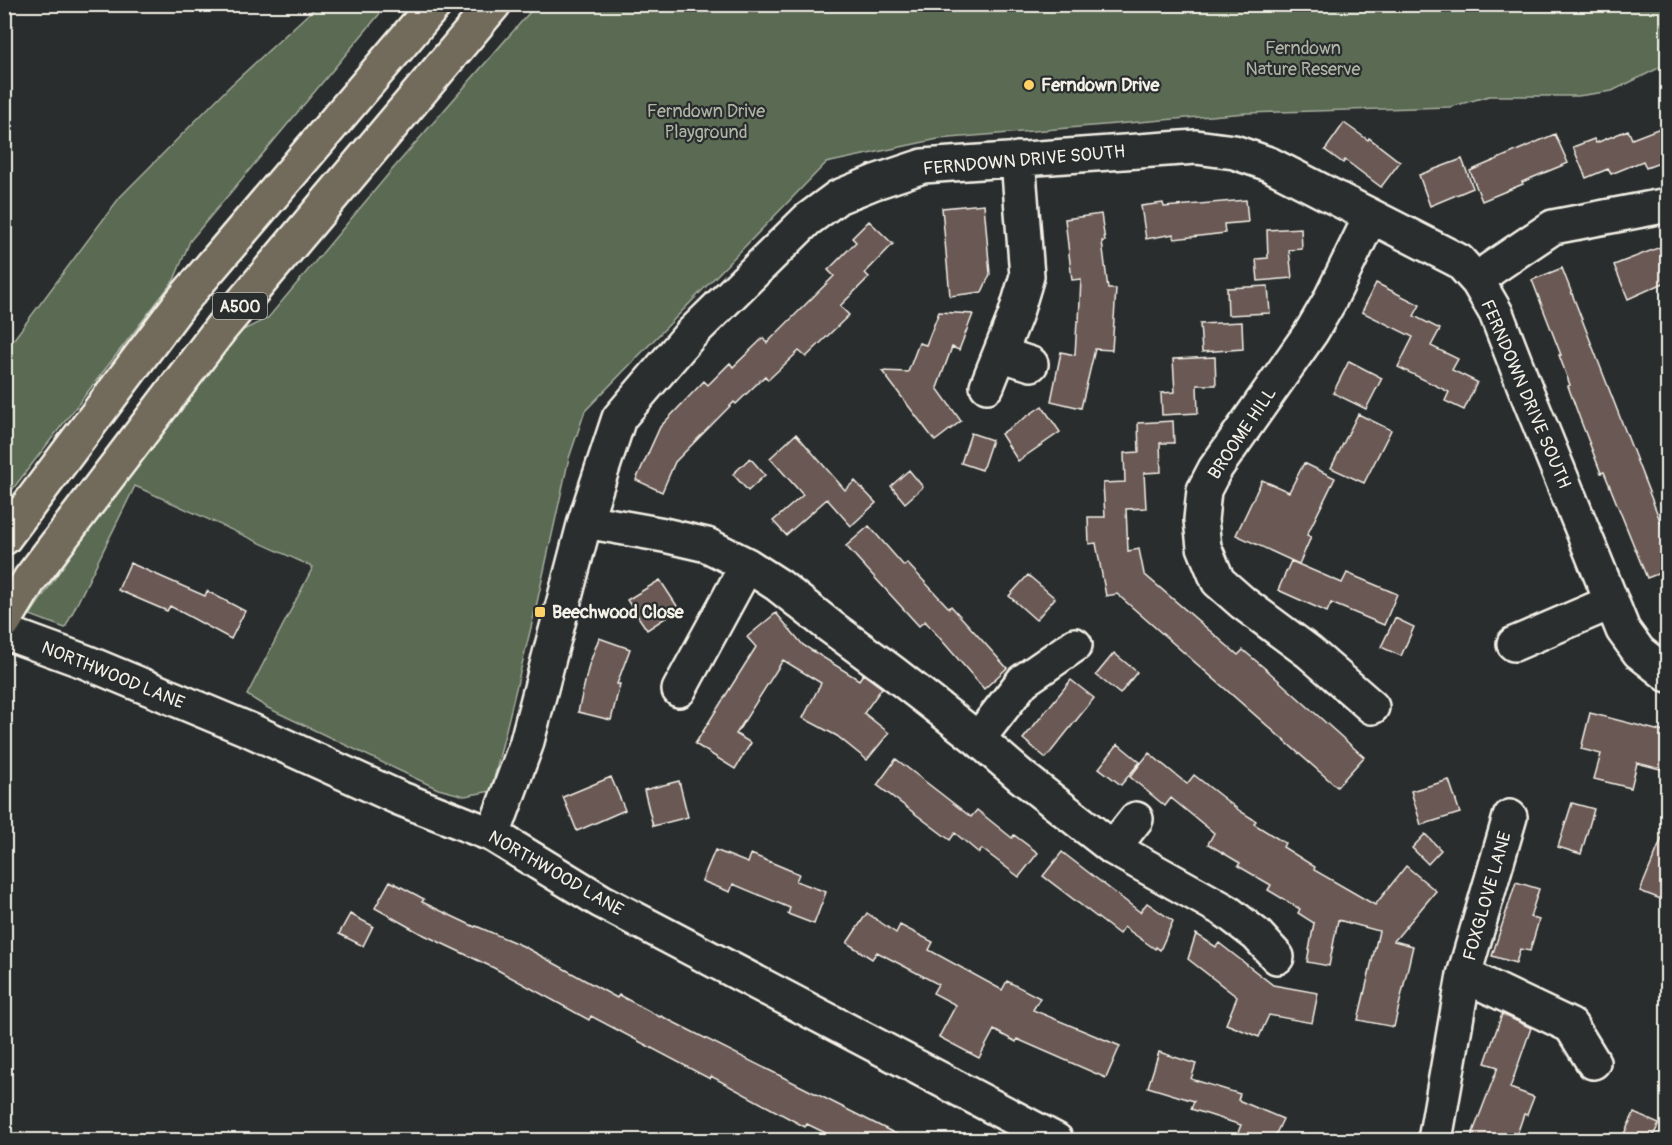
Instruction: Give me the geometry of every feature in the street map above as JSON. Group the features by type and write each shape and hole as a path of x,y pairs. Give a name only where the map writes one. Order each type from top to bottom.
{"highway":[{"name":"A500","path":"4,538 182,301 435,4"},
{"name":"A500","path":"4,622 30,579 221,327 494,4"}],"street":[{"name":"FERNDOWN DRIVE SOUTH","path":"493,835 526,745 585,521 619,418 690,335 807,220 838,197 923,166 1196,147 1234,152 1269,164 1459,261 1478,282 1496,313 1618,616"},
{"path":"987,386 1015,316 1027,276 1018,159"},
{"path":"1478,282 1491,269 1553,227 1668,205"},
{"name":"BROOME HILL","path":"1371,216 1329,302 1312,330 1215,470 1204,490 1201,520 1204,547 1218,581 1309,652 1372,707"},
{"path":"1000,354 1031,364"},
{"path":"585,521 707,545 747,565 778,585 978,739 1022,777 1113,848 1226,911 1250,929 1277,957"},
{"path":"679,690 747,565"},
{"path":"1514,644 1618,616 1639,652 1668,675"},
{"name":"NORTHWOOD LANE","path":"4,632 86,662 252,731 399,798 493,835 612,907 1056,1140"},
{"path":"978,739 1023,681 1075,645"},
{"name":"FOXGLOVE LANE","path":"1435,1140 1464,975 1510,817"},
{"path":"1113,848 1136,819"},
{"name":"FOXGLOVE LANE","path":"1464,975 1571,1026 1593,1062"}],"green space":[{"path":"318,5 387,5 190,241 174,280 5,499 5,351 120,197 230,86"},
{"path":"536,5 1667,5 1667,64 1612,91 1578,96 1489,96 1450,107 1246,113 938,139 826,163 585,411 569,458 536,607 491,791 465,796 438,789 268,708 247,695 313,567 135,486 65,628 30,615 118,485 237,333 268,318 391,171"}],"building":[{"path":"1344,123 1368,140 1369,138 1400,162 1381,187 1345,160 1343,163 1325,150"},
{"path":"1668,125 1668,160 1646,168 1643,161 1611,174 1608,169 1586,178 1573,147 1594,139 1596,143 1628,130 1632,139"},
{"path":"1555,134 1568,163 1482,201 1470,171"},
{"path":"1462,159 1473,188 1430,206 1419,175"},
{"path":"1246,200 1248,222 1224,224 1225,233 1174,239 1174,234 1146,239 1141,206 1163,203 1164,207"},
{"path":"984,204 990,274 982,292 950,296 942,208"},
{"path":"1101,214 1108,289 1116,289 1112,350 1095,349 1081,408 1051,401 1061,352 1075,355 1077,321 1079,321 1081,279 1072,280 1065,219"},
{"path":"869,221 893,244 865,273 869,277 840,306 849,315 806,357 799,351 768,380 765,376 736,404 734,402 675,462 662,492 636,480 660,427 704,381 708,385 730,363 733,367 763,338 767,343 834,276 828,270 856,242 852,238"},
{"path":"1301,228 1302,249 1289,250 1292,278 1258,281 1256,259 1268,258 1267,230"},
{"path":"1668,244 1668,281 1628,299 1614,265"},
{"path":"1562,268 1668,541 1668,570 1647,578 1580,419 1568,386 1570,385 1559,355 1561,355 1532,280"},
{"path":"1376,283 1420,305 1414,316 1440,329 1431,346 1458,359 1452,370 1477,382 1464,410 1445,401 1449,392 1398,367 1413,337 1362,312"},
{"path":"1268,286 1270,313 1228,315 1227,288"},
{"path":"939,312 973,314 959,350 952,347 937,388 961,421 935,441 882,371 908,372 919,343 926,345"},
{"path":"1242,322 1243,349 1202,352 1200,324"},
{"path":"1215,357 1216,385 1197,385 1198,413 1162,415 1161,393 1175,392 1173,359"},
{"path":"1349,361 1382,378 1366,409 1333,393"},
{"path":"1042,406 1060,432 1018,461 1001,434"},
{"path":"1358,414 1391,430 1364,483 1331,468"},
{"path":"1173,421 1174,443 1160,443 1161,472 1144,473 1146,508 1126,509 1128,551 1139,549 1144,574 1238,655 1243,650 1364,757 1337,787 1117,594 1106,596 1096,543 1089,544 1088,517 1105,517 1103,483 1125,482 1124,453 1139,452 1138,423"},
{"path":"971,433 992,440 982,470 961,463"},
{"path":"796,434 845,490 855,481 876,503 851,526 827,499 786,535 773,521 803,495 770,458"},
{"path":"750,458 765,475 748,491 733,474"},
{"path":"1304,463 1335,478 1307,535 1311,537 1299,564 1236,535 1262,480 1289,492"},
{"path":"909,470 923,487 905,503 891,486"},
{"path":"869,526 904,566 907,563 949,608 951,606 1007,668 984,689 925,621 919,626 846,546"},
{"path":"1291,561 1342,583 1347,573 1397,594 1384,625 1331,603 1327,612 1278,590"},
{"path":"130,563 205,596 207,591 245,611 231,639 170,606 167,611 118,590"},
{"path":"1028,575 1055,598 1036,620 1009,596"},
{"path":"660,580 679,609 647,630 627,600"},
{"path":"776,613 803,645 859,680 863,674 882,688 864,713 889,733 867,760 837,736 803,718 821,683 783,660 736,734 751,743 735,769 695,744 756,647 747,637"},
{"path":"1395,618 1414,627 1401,656 1381,647"},
{"path":"599,638 630,649 617,684 620,684 611,720 578,712 589,665"},
{"path":"1114,653 1137,672 1120,694 1096,675"},
{"path":"1071,680 1094,698 1046,758 1023,739"},
{"path":"1590,713 1668,733 1668,771 1637,763 1631,788 1594,779 1601,754 1581,749"},
{"path":"1118,744 1140,762 1121,785 1099,768"},
{"path":"1149,753 1187,784 1194,775 1256,821 1254,824 1285,843 1283,847 1315,867 1314,870 1375,905 1406,866 1436,891 1394,941 1413,946 1394,1027 1358,1020 1379,931 1338,920 1329,966 1307,962 1314,923 1298,913 1300,909 1268,890 1271,885 1238,866 1240,863 1208,844 1214,833 1171,798 1165,806 1130,777"},
{"path":"896,759 971,817 977,810 1012,838 1014,835 1038,853 1019,877 982,849 979,853 955,833 950,840 877,785"},
{"path":"611,777 625,810 577,831 563,797"},
{"path":"1449,780 1460,813 1421,825 1411,791"},
{"path":"679,781 688,817 653,826 644,790"},
{"path":"1572,803 1594,809 1581,854 1558,847"},
{"path":"1668,826 1668,902 1640,891"},
{"path":"1425,834 1441,850 1428,864 1412,848"},
{"path":"715,850 748,863 751,854 799,874 796,881 826,892 814,924 788,914 790,908 733,884 730,892 702,881"},
{"path":"1062,852 1140,912 1147,903 1173,921 1160,950 1156,947 1155,949 1124,927 1119,934 1043,876"},
{"path":"390,881 424,899 422,902 523,946 617,998 619,995 908,1140 840,1140 807,1124 805,1127 711,1076 710,1079 591,1016 589,1020 494,968 418,932 375,908"},
{"path":"1516,882 1539,889 1530,917 1539,920 1530,951 1520,949 1516,963 1492,956"},
{"path":"867,913 896,933 900,925 933,942 929,950 1002,990 1007,981 1040,998 1033,1010 1120,1046 1106,1078 1017,1039 1016,1042 994,1030 979,1058 939,1037 956,1005 933,993 938,984 877,952 872,959 847,943"},
{"path":"350,914 373,926 363,946 339,934"},
{"path":"1196,934 1216,947 1219,943 1273,985 1318,993 1312,1023 1269,1015 1259,1037 1226,1024 1237,997 1188,959"},
{"path":"1502,1014 1531,1028 1510,1088 1534,1097 1527,1115 1524,1114 1515,1140 1501,1135 1499,1140 1470,1140 1498,1067 1485,1063"},
{"path":"1159,1052 1196,1064 1191,1079 1240,1094 1238,1100 1283,1119 1273,1140 1235,1140 1241,1125 1191,1109 1194,1101 1148,1087"},
{"path":"1634,1113 1659,1124 1651,1140 1621,1140"}],"place":[{"name":"Ferndown Drive","path":"1029,85"},
{"name":"Beechwood Close","path":"540,612"}],"park label":[{"name":"Ferndown Nature Reserve","path":"1303,58"},
{"name":"Ferndown Drive Playground","path":"706,121"}]}
